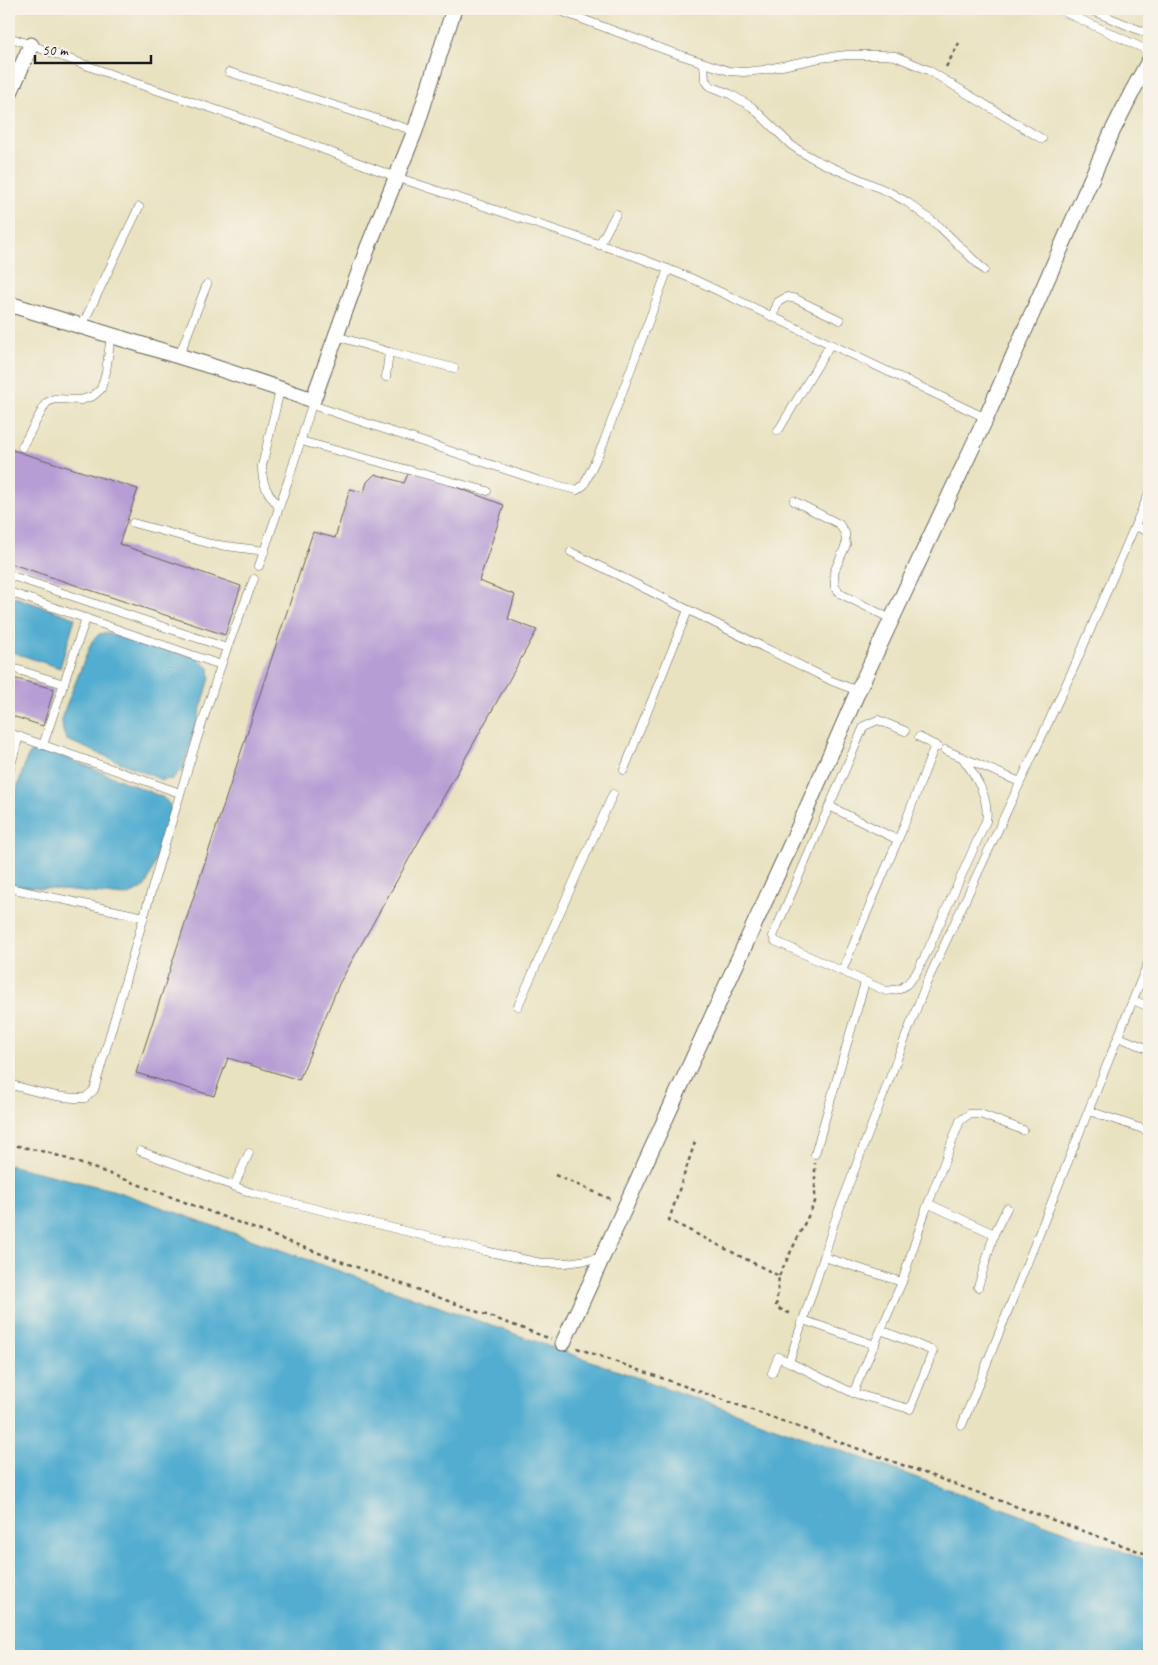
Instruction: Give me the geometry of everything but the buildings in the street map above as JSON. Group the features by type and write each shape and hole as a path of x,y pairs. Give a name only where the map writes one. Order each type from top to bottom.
{"street":[{"path":"9,304 179,356 312,402 368,247 415,131 454,9"},
{"path":"9,95 31,45"},
{"path":"564,1338 797,831 858,691 986,418 1112,132 1132,90 1149,61"}],"lane":[{"path":"555,9 729,71 763,70 820,58 847,55 895,56 940,77 1042,140"},
{"path":"1058,9 1149,51"},
{"path":"1088,9 1149,34"},
{"path":"9,37 132,82 238,117 396,177 668,269 911,381 986,418"},
{"path":"704,63 705,80 710,86 730,94 752,107 791,145 822,163 890,192 907,202 940,228 984,270"},
{"path":"229,72 415,131"},
{"path":"82,326 139,207"},
{"path":"599,245 616,214"},
{"path":"259,566 301,441 312,402 540,481 577,490 584,486 603,444 668,269"},
{"path":"179,356 207,284"},
{"path":"772,317 778,302 787,298 796,300 840,320"},
{"path":"22,447 46,403 54,399 80,400 93,396 101,389 106,372 111,335"},
{"path":"336,336 389,352 454,368"},
{"path":"778,431 830,345"},
{"path":"386,377 389,352"},
{"path":"279,507 266,490 262,478 262,466 280,390"},
{"path":"301,441 487,491"},
{"path":"789,1362 834,1223 926,984 1076,663 1149,493"},
{"path":"794,501 839,524 845,533 846,545 834,572 834,586 841,594 891,620"},
{"path":"133,523 211,544 265,551"},
{"path":"1135,526 1149,532"},
{"path":"571,552 832,681 858,691"},
{"path":"9,575 227,648"},
{"path":"9,1084 41,1093 75,1098 86,1098 94,1090 180,793 221,665 254,580"},
{"path":"9,592 221,665"},
{"path":"624,770 688,610"},
{"path":"43,745 86,618"},
{"path":"9,667 64,684"},
{"path":"906,731 878,720 864,726 772,936 775,941 886,992 900,989 907,984 915,975 927,952 986,821 988,811 975,775 963,758"},
{"path":"9,733 180,793"},
{"path":"9,772 19,736"},
{"path":"918,737 1020,782"},
{"path":"842,971 940,748"},
{"path":"518,1006 613,794"},
{"path":"829,806 898,840"},
{"path":"9,888 144,917"},
{"path":"962,1426 1149,960"},
{"path":"814,1154 865,982"},
{"path":"1132,1000 1149,1007"},
{"path":"1118,1037 1149,1049"},
{"path":"1089,1111 1149,1131"},
{"path":"853,1393 902,1282 960,1121 969,1114 980,1114 1023,1130"},
{"path":"140,1151 252,1193 476,1249 541,1263 566,1263 602,1258"},
{"path":"234,1186 250,1153"},
{"path":"929,1204 994,1234"},
{"path":"978,1287 994,1234 1007,1208"},
{"path":"824,1257 902,1282"},
{"path":"803,1320 874,1345"},
{"path":"772,1373 778,1357 853,1393 910,1409 933,1352 881,1330"}],"path":[{"path":"940,77 959,43"},
{"path":"695,1142 668,1220 779,1276"},
{"path":"803,1320 776,1307 779,1276 815,1202 814,1154"},
{"path":"555,1175 626,1206"}],"water":[{"path":"9,595 75,618 60,668 9,651"},
{"path":"108,633 197,658 209,668 210,678 183,768 172,779 162,780 67,740 65,737 62,716 92,641 99,634"},
{"path":"43,750 55,753 162,797 168,803 171,810 168,824 146,885 142,889 125,896 9,885 9,814 26,760 31,752"},
{"path":"9,1165 116,1191 1149,1561 1149,1656 9,1656"}]}
